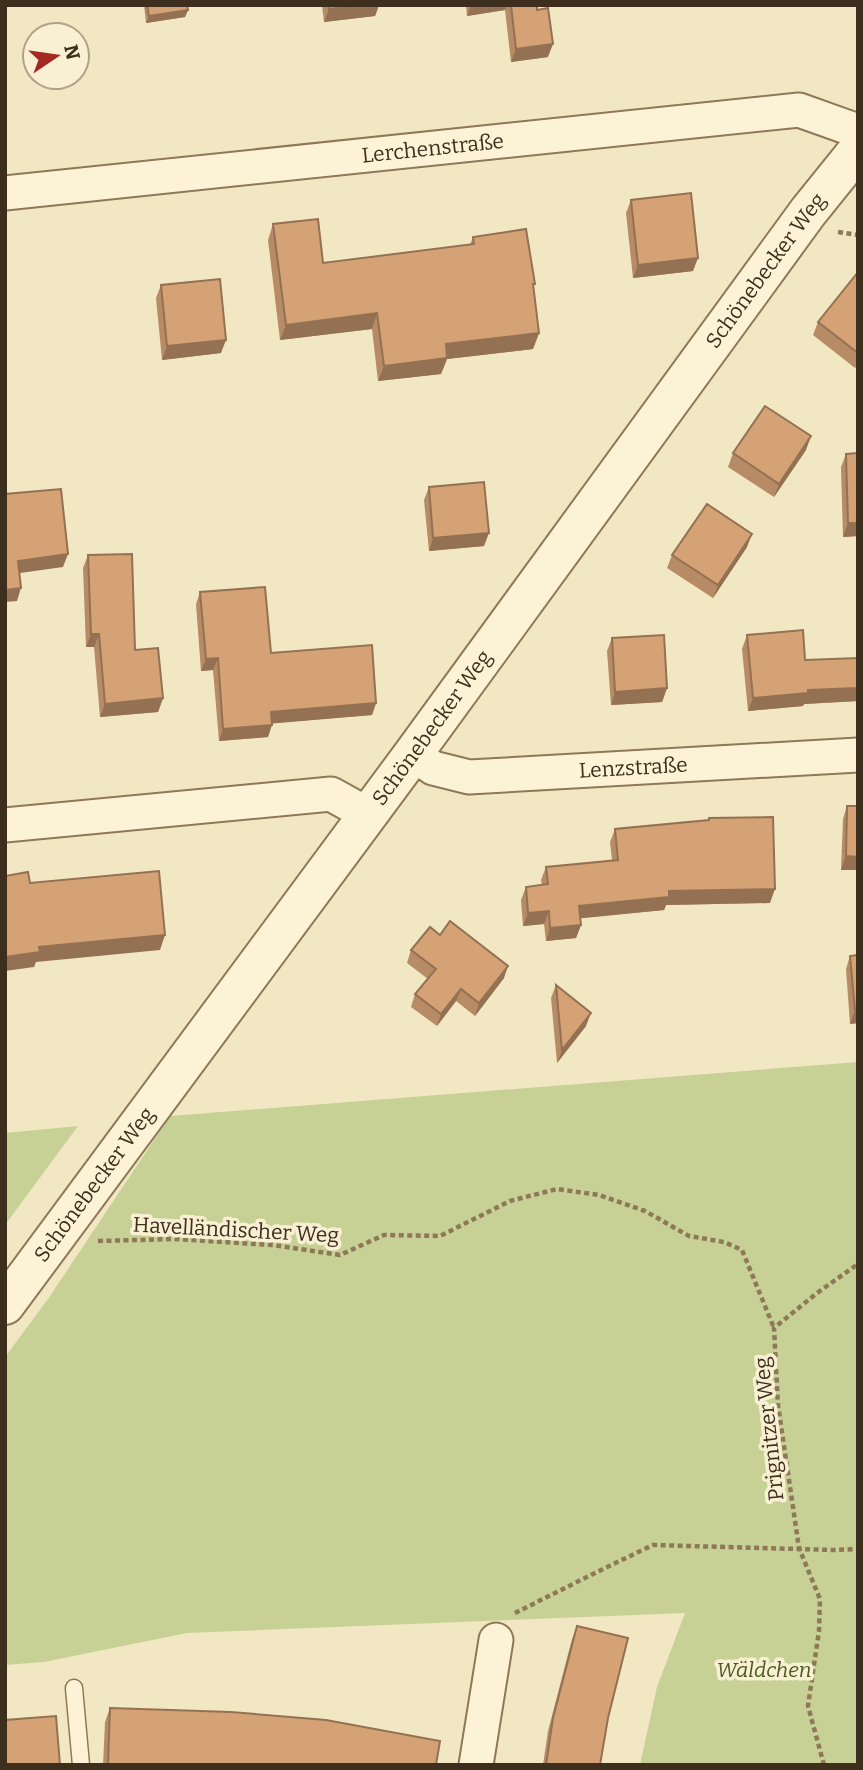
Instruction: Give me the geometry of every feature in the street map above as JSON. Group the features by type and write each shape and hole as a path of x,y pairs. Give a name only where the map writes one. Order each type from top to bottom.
{"street":[{"name":"Lerchenstraße","path":"5,193 799,110 858,131"},
{"name":"Schönebecker Weg","path":"5,1305 413,754 808,212 858,150"},
{"name":"Lenzstraße","path":"413,754 433,768 470,777 858,755"},
{"path":"5,825 331,794 368,814"},
{"path":"476,1765 496,1640"}],"lane":[{"path":"74,1688 81,1765"}],"path":[{"path":"834,232 858,235"},
{"name":"Havelländischer Weg","path":"92,1241 174,1240 273,1245 340,1255 384,1235 440,1236 510,1201 557,1189 599,1195 645,1211 689,1236 724,1242 742,1251 774,1328"},
{"name":"Prignitzer Weg","path":"824,1765 808,1706 819,1631 820,1599 799,1548 778,1405 774,1328 858,1264"},
{"path":"496,1640 515,1612 653,1545 858,1549"}],"green space":[{"name":"Wäldchen","path":"858,1062 858,1765 640,1765 657,1687 685,1613 187,1633 44,1662 5,1665 5,1357 48,1299 170,1116"},
{"path":"78,1126 5,1225 5,1133"}],"building":[{"path":"147,5 187,5 188,10 149,16"},
{"path":"328,5 360,5 329,9"},
{"path":"511,5 537,5 537,10 548,8 553,44 516,49"},
{"path":"691,193 698,258 638,265 631,200"},
{"path":"318,219 323,263 474,244 473,237 526,229 535,284 539,333 446,344 447,358 384,366 377,313 286,325 273,224"},
{"path":"858,272 858,353 818,322"},
{"path":"220,279 226,340 167,346 161,285"},
{"path":"765,406 811,436 779,484 733,453"},
{"path":"858,453 858,523 848,523 846,454"},
{"path":"484,482 489,533 433,538 429,487"},
{"path":"61,489 68,554 18,561 21,588 5,590 5,494"},
{"path":"707,504 752,534 718,585 672,555"},
{"path":"132,554 135,650 158,648 163,698 105,704 99,634 91,634 88,555"},
{"path":"265,587 271,653 372,645 376,703 271,712 272,725 223,729 218,658 206,659 200,592"},
{"path":"803,630 805,660 858,658 858,688 808,690 808,693 753,698 747,635"},
{"path":"664,635 667,688 615,692 612,638"},
{"path":"847,806 858,806 858,857 846,856"},
{"path":"773,817 775,889 669,891 669,897 579,906 581,925 550,928 549,911 528,913 526,887 548,884 546,867 618,860 615,829 709,818"},
{"path":"159,871 165,935 39,947 40,952 5,957 5,876 28,872 30,883"},
{"path":"450,921 508,966 479,1003 461,989 441,1014 415,994 436,969 411,950 430,927 440,935"},
{"path":"858,955 858,1010 855,1010 850,956"},
{"path":"556,985 591,1013 562,1050"},
{"path":"577,1626 628,1638 608,1718 600,1765 546,1765 553,1718"},
{"path":"110,1708 231,1712 326,1720 440,1741 436,1765 108,1765"},
{"path":"56,1716 60,1765 5,1765 5,1720"}]}
